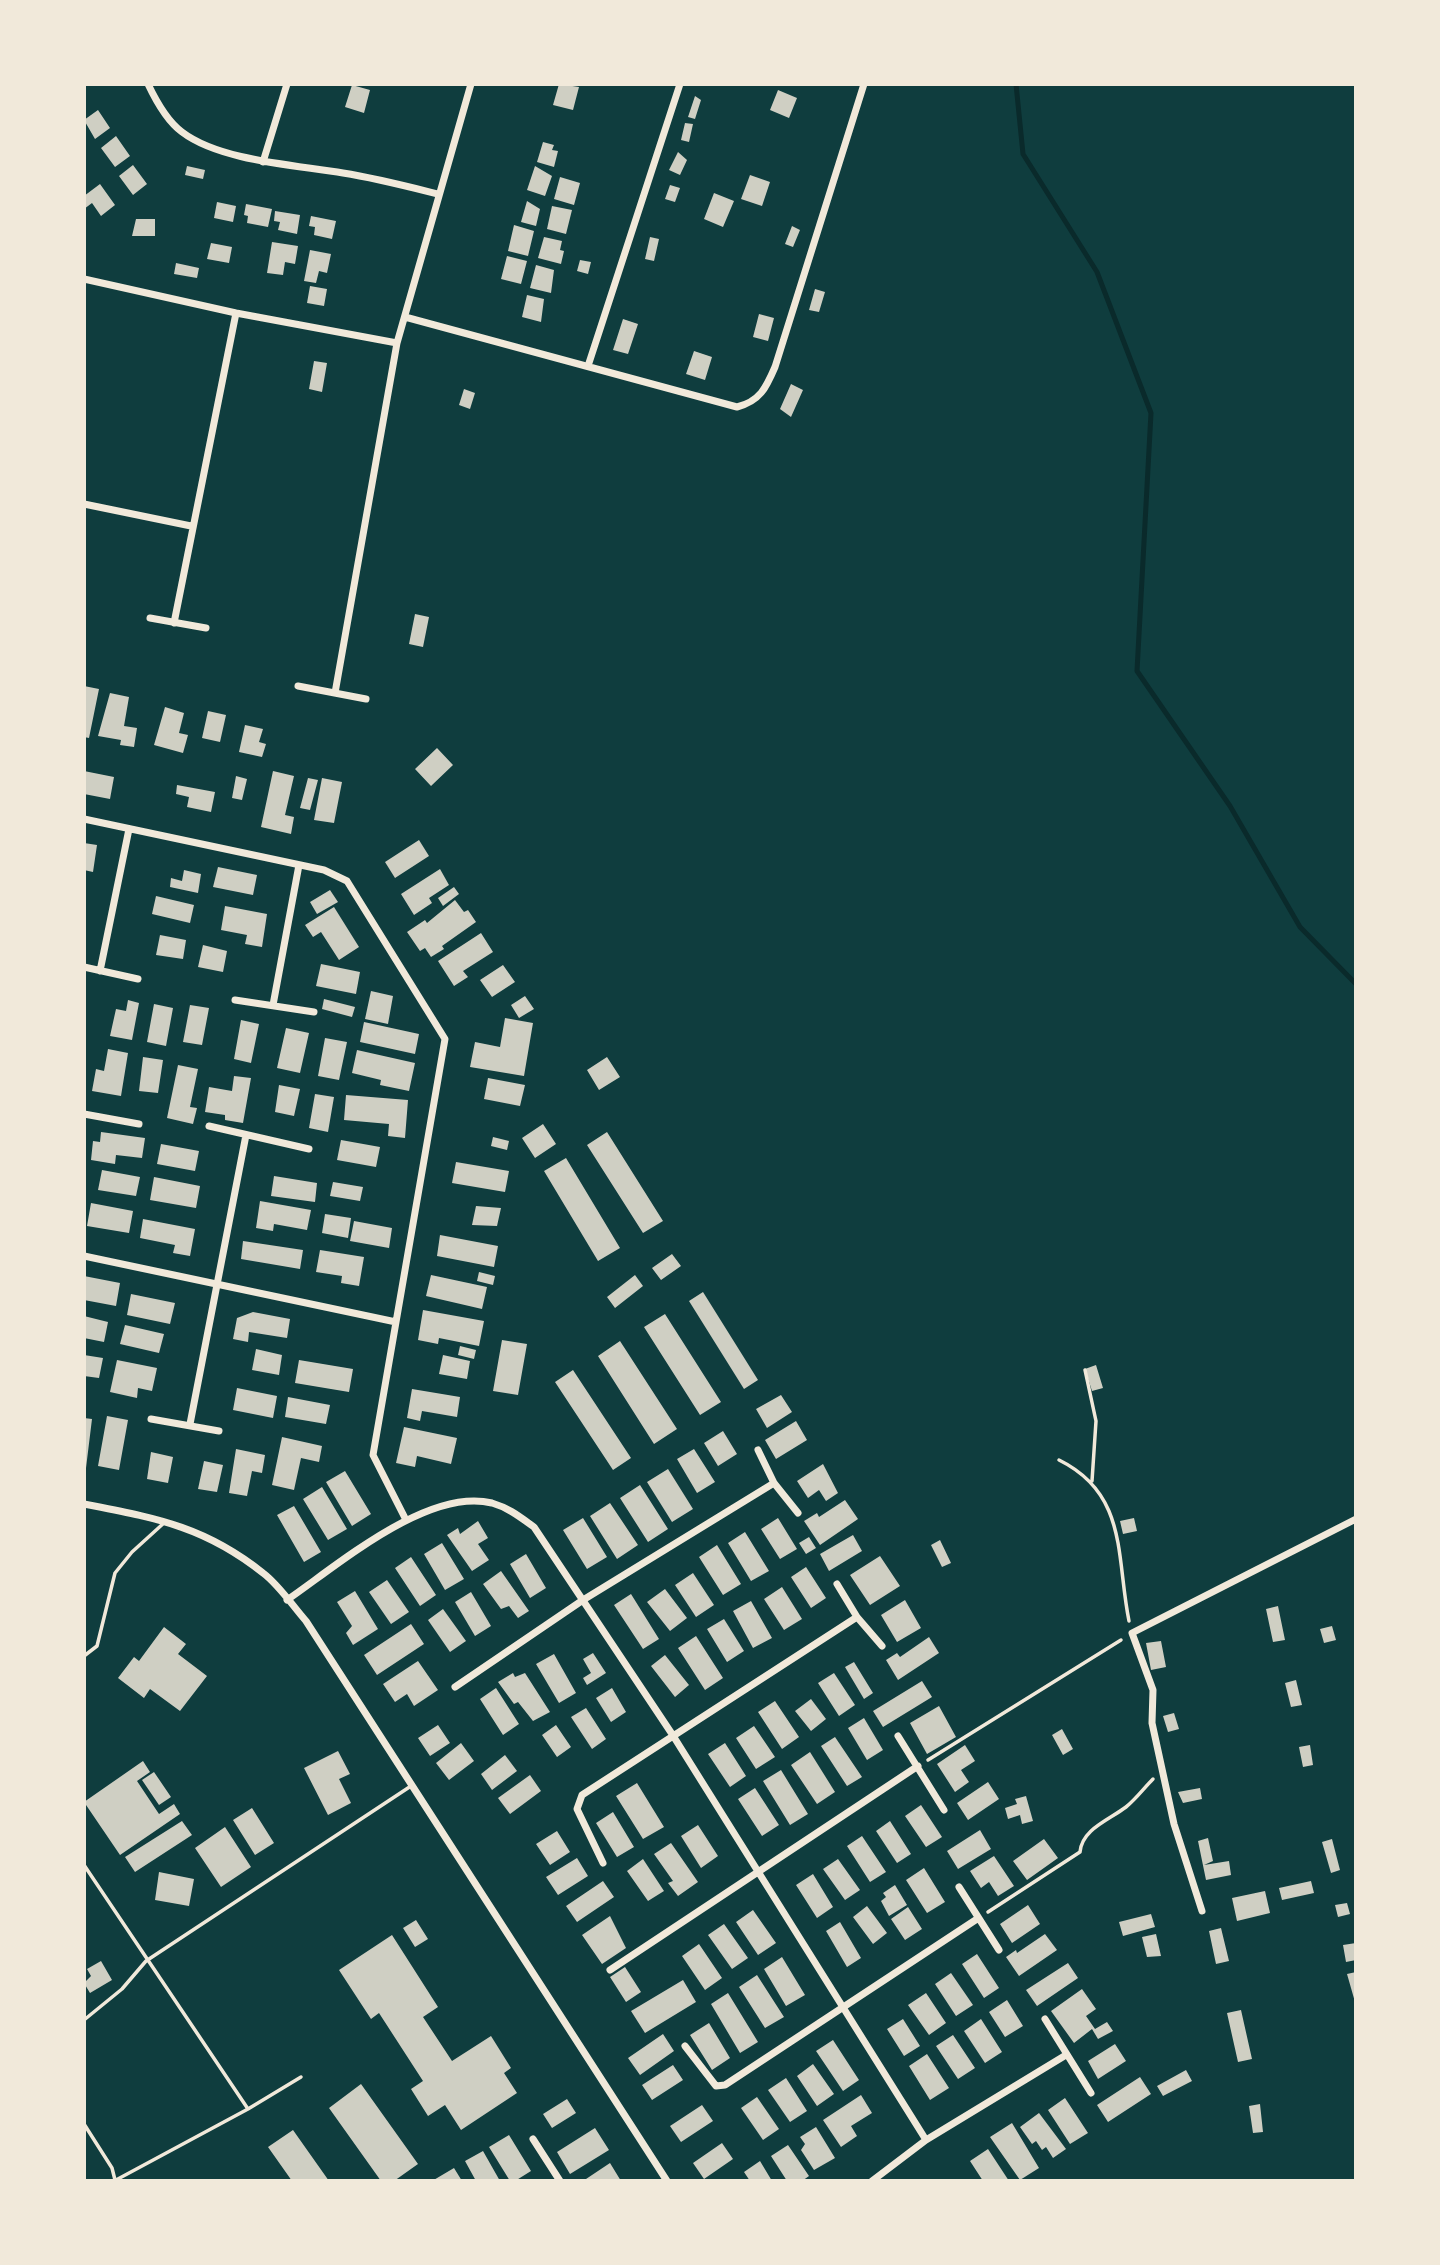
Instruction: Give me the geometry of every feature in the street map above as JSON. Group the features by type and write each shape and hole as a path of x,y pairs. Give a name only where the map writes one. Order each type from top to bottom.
{"street":[{"path":"148,84 163,111 180,131 198,143 263,162 375,178 438,194"},
{"path":"263,162 287,84"},
{"path":"335,693 397,343 471,84"},
{"path":"588,366 680,84"},
{"path":"405,317 737,407 762,396 775,367 864,84"},
{"path":"84,279 236,313 397,343"},
{"path":"174,622 191,526 236,313"},
{"path":"84,504 191,526"},
{"path":"150,618 206,628"},
{"path":"298,686 366,699"},
{"path":"84,819 324,870 347,880 445,1039 373,1455 406,1520"},
{"path":"100,971 129,829"},
{"path":"273,1005 299,865"},
{"path":"84,967 138,979"},
{"path":"234,1000 314,1012"},
{"path":"84,1114 139,1124"},
{"path":"209,1126 309,1149"},
{"path":"190,1424 246,1135"},
{"path":"84,1256 396,1322"},
{"path":"151,1419 219,1431"},
{"path":"758,1450 774,1483 798,1513"},
{"path":"454,1687 583,1600 774,1483"},
{"path":"287,1600 406,1520 440,1505 489,1502 509,1509 534,1527 672,1734 926,2140"},
{"path":"84,1504 167,1520 208,1536 265,1574 306,1621 667,2181"},
{"path":"1202,1911 1174,1824 1160,1761 1152,1723 1153,1690 1132,1633 1356,1519"},
{"path":"837,1584 857,1617 882,1646"},
{"path":"603,1863 577,1809 582,1795 672,1734 857,1617"},
{"path":"898,1735 944,1810"},
{"path":"610,1970 918,1766"},
{"path":"958,1887 999,1950"},
{"path":"685,2046 716,2086 725,2085 977,1919"},
{"path":"1045,2019 1091,2093"},
{"path":"872,2181 926,2140 1066,2055"},
{"path":"533,2139 560,2181"}],"lane":[{"path":"84,1656 97,1646 115,1573 132,1552 167,1520"},
{"path":"84,2020 122,1989 146,1961 413,1785"},
{"path":"84,1865 248,2109"},
{"path":"84,2124 115,2180 248,2109 301,2077"}],"path":[{"path":"1085,1370 1096,1422 1092,1481"},
{"path":"918,1766 1132,1633 1116,1524 1092,1481 1082,1471 1059,1460"},
{"path":"977,1919 1080,1852 1081,1843 1091,1830 1127,1806 1156,1776 1160,1761"}],"building":[{"path":"559,84 579,87 573,110 553,105"},
{"path":"352,85 370,90 364,113 345,107"},
{"path":"778,90 797,98 789,118 770,110"},
{"path":"695,96 701,100 695,119 688,117"},
{"path":"98,110 110,128 95,139 84,120"},
{"path":"685,123 693,124 689,142 681,140"},
{"path":"116,136 130,156 115,167 101,148"},
{"path":"543,142 554,145 552,150 558,151 554,167 537,162"},
{"path":"678,152 687,160 680,175 669,170"},
{"path":"133,165 147,184 133,195 119,176"},
{"path":"187,166 205,170 203,179 185,175"},
{"path":"535,166 552,176 545,196 527,190"},
{"path":"750,175 770,182 762,206 741,199"},
{"path":"560,177 580,183 574,205 554,199"},
{"path":"100,184 115,205 101,216 92,203 84,209 84,196"},
{"path":"670,185 680,188 675,202 665,199"},
{"path":"714,193 734,201 723,227 704,219"},
{"path":"527,201 540,209 536,226 521,222"},
{"path":"217,202 236,206 233,222 214,218"},
{"path":"246,204 272,209 268,227 247,223 248,216 244,215"},
{"path":"552,206 572,210 566,234 547,229"},
{"path":"275,211 300,215 297,234 278,230 280,222 274,221"},
{"path":"311,216 336,221 332,239 314,235 315,227 309,226"},
{"path":"136,219 155,219 155,236 132,236"},
{"path":"514,225 534,231 528,256 508,251"},
{"path":"792,226 800,230 793,247 785,244"},
{"path":"544,237 562,241 560,250 564,251 561,264 538,258"},
{"path":"650,237 659,239 654,261 645,259"},
{"path":"272,242 298,246 295,264 285,262 283,275 267,273"},
{"path":"211,243 232,247 229,263 207,259"},
{"path":"310,250 331,254 327,273 319,271 316,283 304,281"},
{"path":"507,256 527,261 521,284 501,279"},
{"path":"580,260 591,262 588,274 577,271"},
{"path":"176,263 199,268 197,278 174,274"},
{"path":"536,265 554,270 551,293 530,288"},
{"path":"310,286 327,289 324,306 307,303"},
{"path":"815,289 825,292 819,312 809,310"},
{"path":"527,295 544,299 541,322 522,317"},
{"path":"759,314 774,318 768,341 753,337"},
{"path":"623,319 638,324 628,354 613,350"},
{"path":"694,351 712,357 705,380 686,374"},
{"path":"314,361 327,363 322,392 309,389"},
{"path":"791,384 803,390 791,417 780,409"},
{"path":"464,389 475,393 470,409 459,405"},
{"path":"415,614 429,617 423,647 409,644"},
{"path":"84,686 99,689 89,738 84,737"},
{"path":"110,693 129,697 124,726 137,728 134,747 120,745 121,740 98,736"},
{"path":"165,707 184,713 179,733 188,735 183,753 154,745"},
{"path":"208,711 226,715 220,742 202,738"},
{"path":"245,725 263,729 259,742 266,744 262,757 239,752"},
{"path":"437,748 453,765 431,786 415,769"},
{"path":"84,771 114,777 110,799 84,794"},
{"path":"273,771 294,776 285,815 294,817 291,834 261,827"},
{"path":"236,776 247,779 242,800 232,798"},
{"path":"308,778 318,780 310,810 300,808"},
{"path":"322,778 342,782 334,823 314,820"},
{"path":"177,785 215,792 211,812 187,807 189,797 176,794"},
{"path":"419,840 429,856 395,878 385,862"},
{"path":"84,843 97,845 93,872 84,870"},
{"path":"218,867 257,875 253,895 213,887"},
{"path":"440,869 449,885 429,898 432,903 414,915 401,894"},
{"path":"184,870 201,874 198,893 170,887 171,878 182,881"},
{"path":"454,887 459,894 443,906 438,898"},
{"path":"330,890 338,902 317,914 310,902"},
{"path":"156,896 194,905 190,923 152,914"},
{"path":"455,900 464,912 468,910 476,922 431,957 425,948 420,951 407,932 425,920 427,923"},
{"path":"225,906 267,914 262,947 245,944 247,935 221,930"},
{"path":"334,907 359,947 339,960 321,932 313,937 305,925"},
{"path":"481,933 493,952 463,971 468,977 454,986 438,961"},
{"path":"160,935 186,940 183,959 156,955"},
{"path":"203,945 227,951 223,972 198,967"},
{"path":"321,964 360,972 356,994 316,986"},
{"path":"503,965 515,982 492,997 480,980"},
{"path":"371,991 393,996 388,1024 365,1019"},
{"path":"525,996 534,1009 519,1018 511,1005"},
{"path":"324,999 355,1007 352,1017 322,1009"},
{"path":"128,1000 139,1003 132,1040 110,1036 116,1009 126,1011"},
{"path":"154,1004 173,1008 166,1046 147,1042"},
{"path":"190,1005 209,1008 202,1045 183,1042"},
{"path":"505,1018 533,1023 524,1076 470,1067 475,1042 500,1047"},
{"path":"241,1020 259,1024 251,1063 234,1059"},
{"path":"364,1022 419,1034 415,1054 360,1042"},
{"path":"286,1028 309,1033 300,1073 277,1068"},
{"path":"325,1038 347,1042 339,1080 318,1076"},
{"path":"108,1049 128,1053 121,1096 92,1091 96,1069 104,1071"},
{"path":"357,1050 415,1063 409,1091 380,1085 381,1080 352,1073"},
{"path":"143,1057 163,1060 158,1093 139,1091"},
{"path":"607,1057 620,1077 599,1090 587,1070"},
{"path":"178,1065 198,1069 190,1107 197,1108 193,1124 167,1118"},
{"path":"234,1076 251,1078 243,1123 225,1120 225,1115 205,1112 209,1087 232,1091"},
{"path":"488,1078 525,1085 520,1106 484,1099"},
{"path":"279,1085 300,1089 294,1116 275,1112"},
{"path":"315,1094 334,1097 328,1132 309,1128"},
{"path":"346,1095 408,1100 405,1138 388,1136 389,1124 344,1120"},
{"path":"543,1124 556,1144 535,1158 522,1138"},
{"path":"101,1132 145,1138 142,1158 116,1155 115,1164 91,1160 93,1141 100,1142"},
{"path":"607,1132 663,1221 643,1233 587,1145"},
{"path":"493,1137 509,1141 507,1150 491,1146"},
{"path":"341,1140 380,1147 376,1167 337,1160"},
{"path":"161,1144 199,1151 195,1171 157,1164"},
{"path":"566,1158 620,1248 598,1261 544,1171"},
{"path":"456,1162 509,1171 505,1192 452,1183"},
{"path":"102,1170 140,1177 136,1196 98,1190"},
{"path":"274,1176 317,1183 315,1202 271,1196"},
{"path":"154,1177 200,1186 196,1208 150,1200"},
{"path":"333,1182 363,1187 360,1201 330,1196"},
{"path":"260,1201 311,1210 307,1230 274,1224 273,1231 256,1228"},
{"path":"91,1203 133,1211 129,1233 87,1226"},
{"path":"476,1206 501,1208 497,1226 472,1225"},
{"path":"325,1214 351,1218 348,1238 322,1233"},
{"path":"143,1219 195,1229 190,1256 173,1253 175,1245 140,1238"},
{"path":"354,1221 392,1228 389,1248 350,1241"},
{"path":"440,1235 498,1246 494,1267 437,1256"},
{"path":"243,1241 303,1250 300,1269 241,1259"},
{"path":"320,1250 364,1257 359,1286 341,1283 342,1276 316,1272"},
{"path":"672,1254 681,1266 661,1280 652,1268"},
{"path":"479,1272 495,1276 493,1285 477,1281"},
{"path":"431,1275 487,1287 482,1309 426,1296"},
{"path":"635,1275 643,1286 615,1308 607,1297"},
{"path":"84,1276 120,1283 116,1306 84,1300"},
{"path":"703,1292 758,1380 744,1389 689,1301"},
{"path":"131,1294 175,1303 170,1324 127,1315"},
{"path":"423,1310 484,1321 479,1346 439,1338 438,1344 418,1340"},
{"path":"253,1312 290,1319 287,1338 249,1332 248,1342 233,1339 237,1318"},
{"path":"665,1314 721,1402 700,1415 644,1327"},
{"path":"84,1316 108,1322 104,1342 84,1338"},
{"path":"125,1325 164,1334 159,1353 120,1344"},
{"path":"502,1340 527,1344 518,1395 493,1391"},
{"path":"620,1341 677,1429 654,1444 598,1356"},
{"path":"460,1346 476,1350 474,1359 458,1355"},
{"path":"256,1349 282,1355 279,1375 252,1370"},
{"path":"84,1355 103,1358 99,1378 84,1376"},
{"path":"443,1355 470,1361 467,1379 439,1374"},
{"path":"117,1360 157,1368 152,1391 138,1388 137,1398 110,1392"},
{"path":"299,1360 353,1369 349,1392 295,1383"},
{"path":"1096,1365 1103,1388 1092,1391 1085,1369"},
{"path":"573,1370 631,1458 613,1470 555,1382"},
{"path":"237,1388 277,1396 273,1418 233,1410"},
{"path":"412,1389 460,1397 457,1417 422,1411 420,1421 407,1418"},
{"path":"781,1395 792,1412 767,1428 756,1409"},
{"path":"288,1397 330,1405 326,1424 285,1417"},
{"path":"107,1416 128,1420 119,1470 98,1466"},
{"path":"84,1418 92,1419 86,1468 84,1468"},
{"path":"796,1421 807,1440 776,1459 765,1440"},
{"path":"404,1427 457,1438 451,1464 417,1456 415,1467 396,1463"},
{"path":"723,1431 737,1454 718,1466 704,1443"},
{"path":"282,1437 322,1446 319,1462 301,1458 294,1490 272,1485"},
{"path":"236,1449 265,1455 262,1473 252,1471 247,1496 229,1493"},
{"path":"694,1449 715,1482 697,1493 677,1459"},
{"path":"151,1452 173,1457 168,1483 147,1479"},
{"path":"204,1461 223,1465 217,1492 198,1489"},
{"path":"823,1464 838,1493 826,1501 819,1490 808,1498 797,1481"},
{"path":"668,1469 693,1509 672,1522 647,1482"},
{"path":"345,1471 371,1514 352,1526 326,1482"},
{"path":"640,1485 668,1529 648,1542 620,1498"},
{"path":"322,1487 347,1529 328,1540 303,1499"},
{"path":"845,1500 858,1519 820,1545 804,1521 817,1513 819,1517"},
{"path":"610,1503 638,1545 617,1559 590,1516"},
{"path":"294,1506 321,1552 304,1562 277,1515"},
{"path":"583,1518 607,1557 587,1569 563,1530"},
{"path":"778,1518 797,1549 780,1559 761,1529"},
{"path":"1134,1518 1137,1531 1123,1534 1120,1521"},
{"path":"478,1521 488,1538 478,1544 489,1560 472,1571 447,1535 458,1528 460,1534"},
{"path":"745,1532 769,1571 751,1581 728,1543"},
{"path":"853,1535 862,1551 829,1571 820,1554"},
{"path":"809,1537 816,1548 806,1554 799,1543"},
{"path":"940,1540 951,1563 942,1567 931,1545"},
{"path":"442,1543 464,1579 445,1590 424,1554"},
{"path":"717,1545 741,1584 723,1595 699,1557"},
{"path":"526,1554 546,1588 530,1598 510,1564"},
{"path":"880,1556 900,1586 870,1605 850,1575"},
{"path":"411,1557 436,1595 420,1606 395,1568"},
{"path":"806,1567 826,1598 811,1608 791,1577"},
{"path":"501,1571 529,1611 518,1618 509,1606 501,1609 483,1584"},
{"path":"693,1573 714,1605 696,1617 675,1585"},
{"path":"387,1580 409,1612 391,1624 369,1592"},
{"path":"782,1587 802,1619 784,1630 764,1599"},
{"path":"665,1589 687,1618 670,1631 647,1602"},
{"path":"355,1591 378,1629 353,1645 346,1633 352,1626 337,1602"},
{"path":"471,1592 491,1626 475,1636 455,1602"},
{"path":"631,1594 659,1639 643,1649 614,1605"},
{"path":"905,1600 921,1628 897,1642 881,1615"},
{"path":"751,1601 772,1638 753,1648 733,1611"},
{"path":"1278,1606 1285,1640 1273,1642 1266,1609"},
{"path":"443,1609 466,1641 450,1652 428,1620"},
{"path":"724,1619 744,1651 727,1662 707,1629"},
{"path":"411,1624 424,1644 377,1675 364,1655"},
{"path":"1332,1626 1336,1640 1324,1643 1320,1629"},
{"path":"164,1627 186,1644 178,1654 207,1676 180,1711 150,1689 144,1698 118,1678 134,1657 139,1661"},
{"path":"696,1636 723,1678 705,1690 678,1648"},
{"path":"929,1637 939,1653 898,1680 886,1660 897,1653 900,1657"},
{"path":"1161,1641 1166,1667 1151,1670 1146,1643"},
{"path":"593,1653 606,1673 587,1685 583,1678 591,1673 583,1659"},
{"path":"554,1654 576,1693 559,1703 536,1664"},
{"path":"665,1655 689,1685 675,1697 651,1666"},
{"path":"418,1661 438,1690 414,1706 407,1694 395,1702 383,1684"},
{"path":"854,1662 873,1693 864,1699 845,1667"},
{"path":"513,1673 515,1677 525,1673 550,1712 533,1721 518,1702 514,1704 498,1682"},
{"path":"834,1673 855,1705 839,1716 818,1683"},
{"path":"1296,1680 1302,1705 1291,1707 1285,1683"},
{"path":"922,1681 932,1697 883,1727 873,1711"},
{"path":"496,1688 519,1724 503,1735 480,1699"},
{"path":"612,1688 626,1712 611,1722 596,1698"},
{"path":"811,1699 826,1719 811,1731 795,1711"},
{"path":"775,1701 799,1737 782,1749 758,1712"},
{"path":"939,1706 956,1737 927,1754 910,1723"},
{"path":"586,1708 606,1739 592,1749 571,1717"},
{"path":"1174,1713 1179,1729 1168,1732 1163,1716"},
{"path":"864,1718 883,1750 867,1760 848,1728"},
{"path":"438,1725 450,1743 430,1756 418,1738"},
{"path":"556,1725 571,1747 557,1757 542,1735"},
{"path":"754,1726 775,1757 756,1769 736,1738"},
{"path":"1062,1729 1073,1749 1063,1755 1052,1735"},
{"path":"835,1737 862,1777 847,1786 821,1746"},
{"path":"461,1743 474,1761 449,1780 436,1763"},
{"path":"725,1743 746,1776 730,1787 708,1754"},
{"path":"965,1745 975,1761 961,1770 969,1782 955,1792 937,1764"},
{"path":"1310,1745 1313,1765 1303,1767 1299,1747"},
{"path":"338,1751 350,1774 339,1779 351,1803 328,1815 304,1768"},
{"path":"810,1752 835,1792 817,1804 791,1765"},
{"path":"505,1755 517,1771 492,1790 481,1774"},
{"path":"143,1761 150,1772 137,1781 159,1814 174,1804 180,1814 120,1855 84,1802"},
{"path":"781,1770 808,1814 790,1825 763,1781"},
{"path":"154,1772 171,1797 159,1805 142,1780"},
{"path":"530,1775 541,1791 510,1814 498,1798"},
{"path":"988,1782 999,1799 968,1820 957,1803"},
{"path":"637,1783 664,1827 643,1839 616,1796"},
{"path":"755,1788 779,1825 762,1836 738,1799"},
{"path":"1200,1788 1202,1799 1183,1803 1178,1792"},
{"path":"1026,1796 1033,1821 1022,1824 1020,1815 1008,1819 1005,1808 1017,1804 1015,1799"},
{"path":"921,1805 942,1837 926,1847 905,1816"},
{"path":"252,1808 274,1843 255,1855 233,1820"},
{"path":"613,1812 634,1847 617,1857 596,1823"},
{"path":"182,1821 192,1835 135,1872 125,1857"},
{"path":"890,1821 911,1854 897,1863 876,1831"},
{"path":"698,1825 718,1856 701,1868 681,1836"},
{"path":"225,1827 251,1867 221,1887 195,1848"},
{"path":"980,1830 991,1849 958,1869 947,1851"},
{"path":"557,1831 570,1852 550,1865 536,1844"},
{"path":"862,1836 886,1872 870,1882 847,1846"},
{"path":"1208,1838 1213,1861 1204,1865 1229,1861 1231,1875 1206,1880 1198,1841"},
{"path":"1044,1839 1058,1858 1027,1880 1013,1861"},
{"path":"1332,1839 1340,1870 1331,1873 1322,1842"},
{"path":"671,1843 698,1882 678,1896 668,1883 673,1881 654,1854"},
{"path":"994,1856 1014,1886 998,1896 989,1882 981,1888 970,1871"},
{"path":"577,1858 588,1876 558,1895 546,1877"},
{"path":"643,1859 664,1891 648,1901 627,1871"},
{"path":"838,1859 860,1890 845,1900 823,1869"},
{"path":"924,1868 945,1902 927,1913 906,1880"},
{"path":"159,1872 194,1879 189,1906 155,1900"},
{"path":"813,1874 833,1907 817,1918 796,1885"},
{"path":"603,1881 614,1897 577,1922 566,1906"},
{"path":"1311,1881 1314,1893 1282,1900 1279,1888"},
{"path":"895,1885 907,1905 889,1916 881,1901 886,1897 883,1893"},
{"path":"1265,1891 1270,1913 1237,1921 1232,1898"},
{"path":"1347,1903 1350,1914 1338,1917 1335,1905"},
{"path":"1028,1905 1040,1924 1012,1943 1000,1924"},
{"path":"867,1906 887,1933 873,1944 853,1917"},
{"path":"908,1907 922,1929 905,1940 891,1919"},
{"path":"753,1910 776,1943 758,1955 736,1922"},
{"path":"1151,1914 1155,1927 1123,1936 1119,1922"},
{"path":"610,1916 626,1948 602,1964 582,1935"},
{"path":"416,1920 428,1939 415,1947 403,1928"},
{"path":"840,1922 861,1958 847,1967 826,1931"},
{"path":"724,1924 748,1958 732,1969 708,1935"},
{"path":"1221,1928 1229,1961 1216,1964 1209,1931"},
{"path":"1045,1934 1057,1950 1019,1976 1006,1957 1016,1950 1017,1953"},
{"path":"1156,1934 1161,1956 1147,1957 1142,1937"},
{"path":"392,1935 438,2007 423,2017 452,2061 491,2036 511,2068 504,2073 517,2093 461,2130 445,2105 428,2116 411,2089 423,2081 379,2013 371,2019 339,1970"},
{"path":"1356,1943 1356,1960 1346,1962 1343,1945"},
{"path":"699,1944 722,1978 705,1990 682,1956"},
{"path":"977,1954 999,1988 984,1998 962,1964"},
{"path":"782,1957 805,1995 786,2006 764,1969"},
{"path":"101,1961 112,1980 90,1993 84,1983 91,1976 87,1969"},
{"path":"1068,1963 1078,1978 1037,2006 1026,1990"},
{"path":"625,1967 641,1992 626,2002 610,1977"},
{"path":"1356,1972 1356,2002 1355,2002 1347,1974"},
{"path":"951,1973 973,2005 956,2016 935,1984"},
{"path":"757,1975 784,2017 765,2028 739,1987"},
{"path":"683,1980 696,2002 645,2033 631,2011"},
{"path":"1082,1989 1096,2009 1086,2016 1095,2029 1107,2022 1113,2031 1098,2039 1092,2029 1074,2043 1051,2011"},
{"path":"728,1993 758,2042 740,2053 711,2004"},
{"path":"926,1993 946,2023 929,2035 908,2005"},
{"path":"1007,2000 1023,2026 1005,2037 989,2012"},
{"path":"1241,2010 1252,2059 1238,2062 1227,2013"},
{"path":"903,2019 920,2046 904,2056 887,2029"},
{"path":"981,2019 1002,2052 985,2063 964,2031"},
{"path":"709,2023 730,2058 712,2070 690,2035"},
{"path":"663,2034 674,2051 640,2075 628,2058"},
{"path":"953,2035 975,2068 958,2079 936,2046"},
{"path":"833,2040 859,2080 843,2091 816,2051"},
{"path":"1115,2044 1126,2061 1098,2079 1088,2061"},
{"path":"927,2054 949,2088 930,2100 909,2066"},
{"path":"813,2064 834,2094 817,2106 797,2076"},
{"path":"673,2065 683,2080 652,2100 642,2085"},
{"path":"1186,2070 1192,2081 1163,2096 1157,2086"},
{"path":"1140,2077 1151,2094 1108,2122 1097,2105"},
{"path":"786,2078 807,2111 790,2122 768,2090"},
{"path":"361,2084 418,2164 394,2181 381,2181 329,2108"},
{"path":"861,2095 872,2113 851,2126 857,2136 841,2147 823,2120"},
{"path":"757,2097 779,2129 763,2140 741,2108"},
{"path":"1065,2098 1088,2133 1070,2144 1048,2110"},
{"path":"567,2099 576,2113 552,2128 543,2114"},
{"path":"1260,2104 1263,2132 1253,2133 1249,2106"},
{"path":"702,2105 713,2121 681,2142 670,2126"},
{"path":"1039,2113 1066,2149 1053,2158 1046,2147 1042,2150 1036,2141 1032,2144 1020,2127"},
{"path":"1012,2123 1039,2168 1020,2180 990,2137"},
{"path":"816,2127 835,2158 814,2170 801,2150 805,2144 800,2137"},
{"path":"595,2128 609,2150 570,2174 557,2152"},
{"path":"293,2130 329,2181 292,2181 268,2147"},
{"path":"509,2135 531,2171 515,2181 510,2181 489,2147"},
{"path":"722,2143 733,2159 704,2179 693,2163"},
{"path":"788,2145 809,2176 802,2181 787,2181 771,2156"},
{"path":"988,2149 1009,2181 983,2181 970,2161"},
{"path":"483,2151 500,2181 476,2181 465,2161"},
{"path":"760,2161 772,2181 750,2181 744,2172"},
{"path":"610,2163 621,2181 583,2181"},
{"path":"454,2168 462,2181 432,2181"}],"waterway":[{"path":"1016,84 1023,154 1097,272 1151,413 1137,671 1230,806 1300,927 1356,984"}]}
